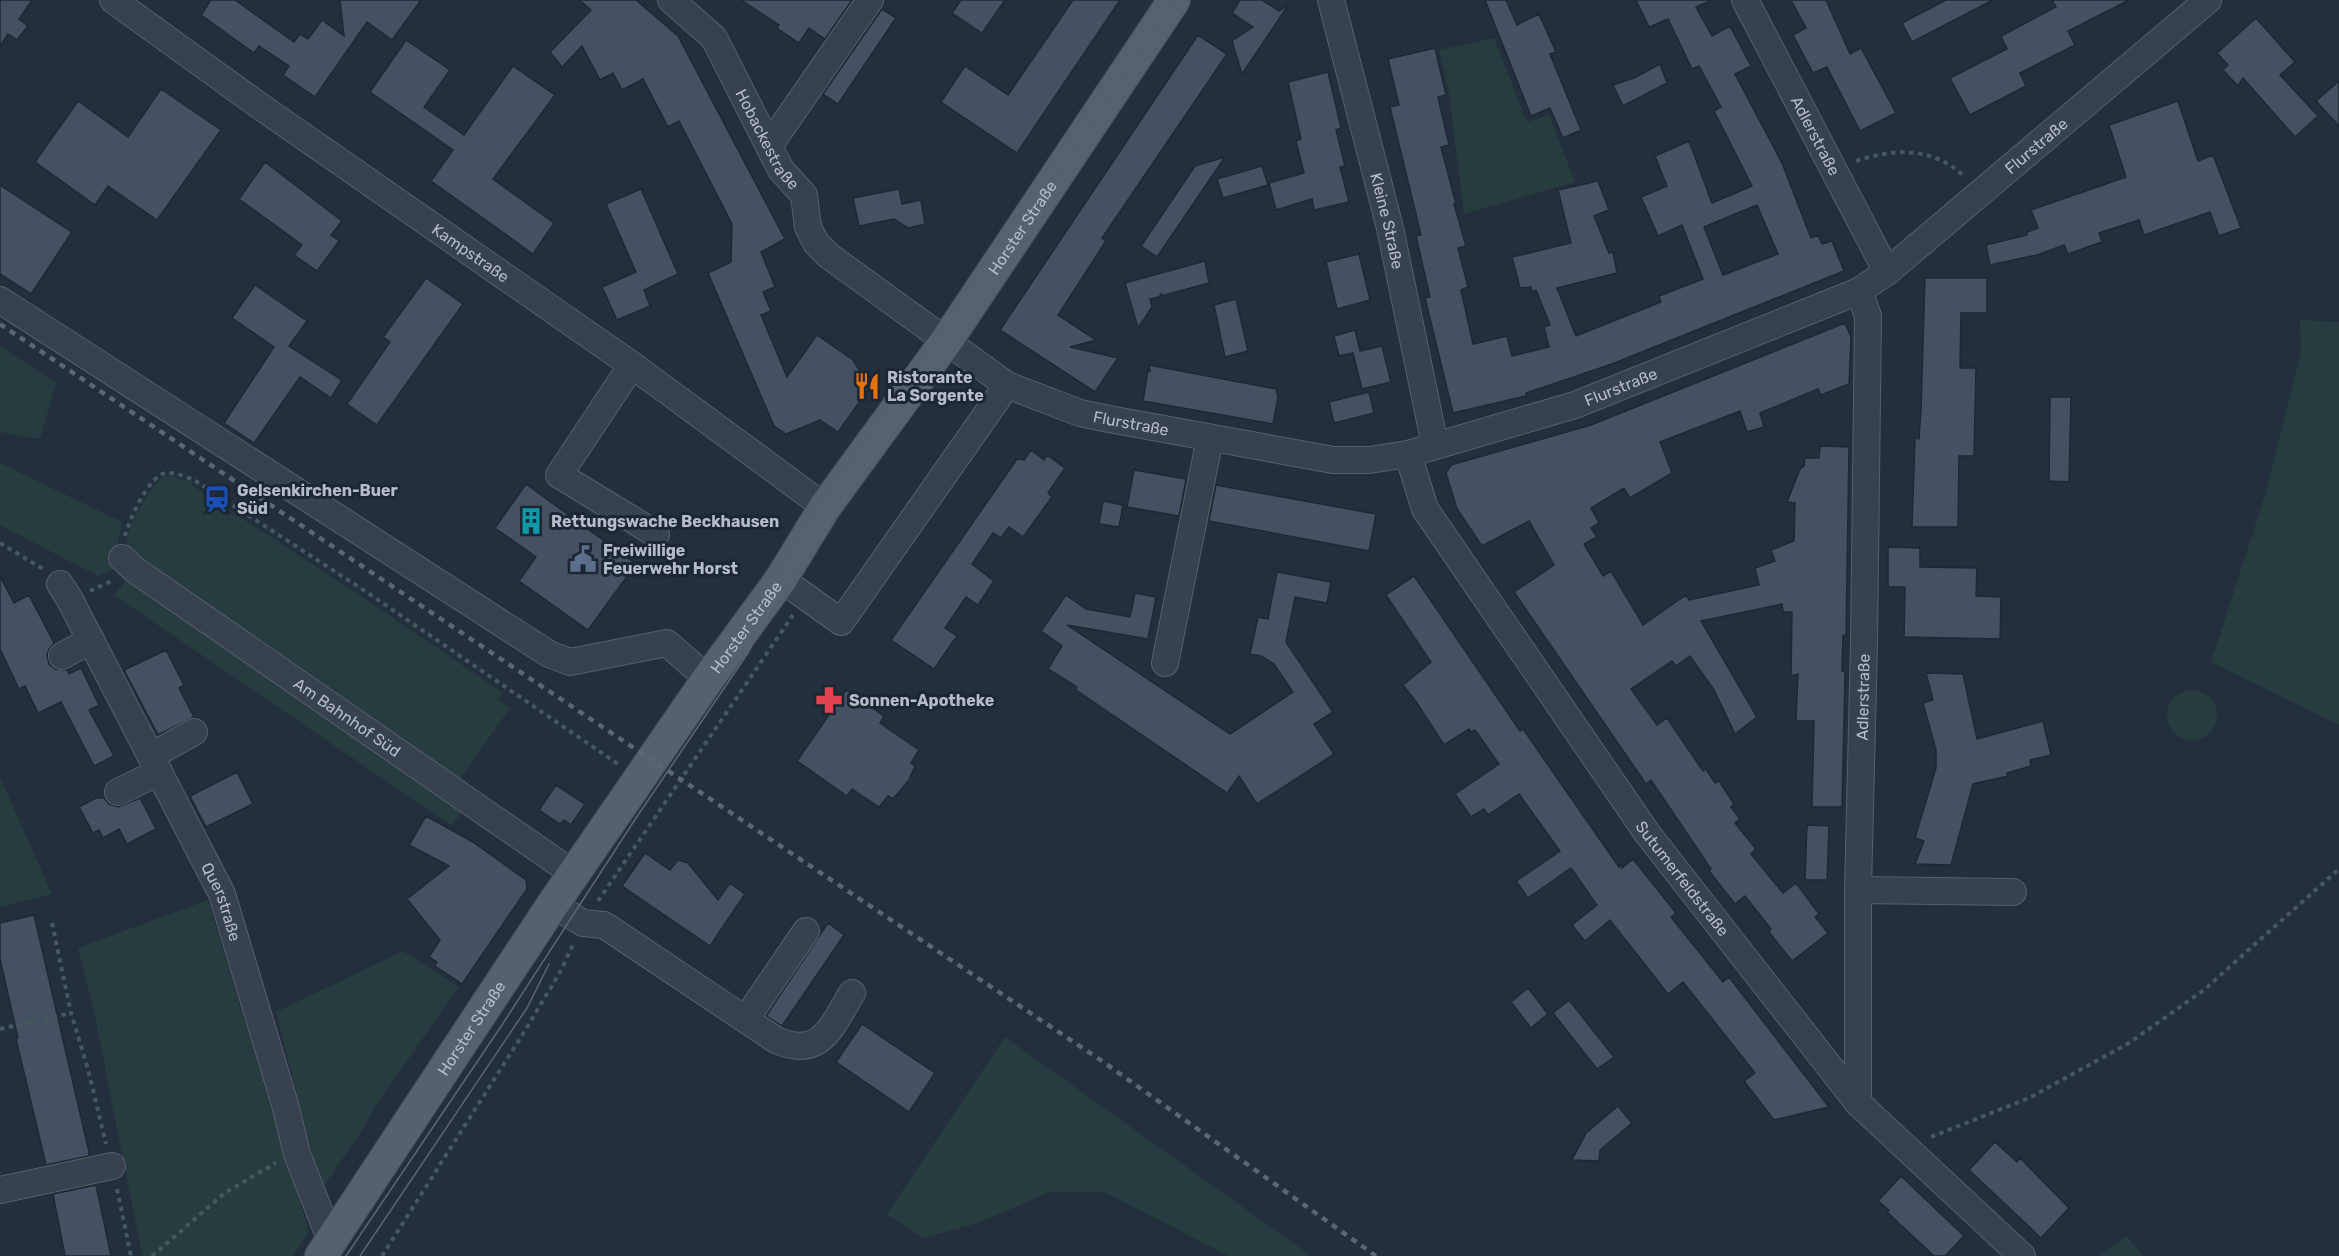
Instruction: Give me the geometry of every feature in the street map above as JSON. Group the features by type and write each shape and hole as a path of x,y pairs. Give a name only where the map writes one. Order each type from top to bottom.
{"main road":[{"name":"Horster Straße","path":"326,1248 553,904 641,779 708,678 781,579 825,507 947,340 1174,0"}],"street":[{"name":"Kampstraße","path":"113,0 257,104 632,365 825,507"},
{"name":"Hobackestraße","path":"671,0 714,38 781,170 804,195 808,227 816,243 829,256 947,340"},
{"path":"769,146 870,0"},
{"name":"Kleine Straße","path":"1331,0 1390,228 1435,445"},
{"name":"Adlerstraße","path":"1745,0 1887,272"},
{"name":"Flurstraße","path":"947,340 1007,385 1080,413 1333,460 1369,460 1408,454 1575,405 1859,291 1887,272 2208,0"},
{"name":"Adlerstraße","path":"1858,1103 1858,890 1868,316 1859,291"},
{"path":"0,300 549,654 570,662 667,644 708,678"},
{"path":"632,365 559,475 656,534"},
{"path":"781,579 841,622 1007,385"},
{"path":"1165,663 1210,438"},
{"name":"Sutumerfeldstraße","path":"1408,454 1425,509 1647,834 1858,1103 2022,1256"},
{"name":"Am Bahnhof Süd","path":"128,564 574,874"},
{"name":"Querstraße","path":"65,592 222,894 326,1248"},
{"path":"62,656 91,640"},
{"path":"118,792 194,732"},
{"path":"1858,890 2013,892"},
{"path":"553,904 604,925 776,1040 792,1047 811,1046 823,1036 852,993"},
{"path":"746,1019 806,931"},
{"path":"0,1190 112,1166"}],"path":[{"path":"1834,171 1871,157 1900,152 1926,153 1955,168 1979,193"},
{"path":"0,543 44,570 65,592 128,564 129,524 154,480 167,473 194,480 368,593 641,779"},
{"path":"382,1256 527,1028 559,974 586,919 795,612"},
{"path":"1905,1147 2029,1098 2129,1043 2204,990 2339,869"},
{"path":"52,923 71,1013 88,1069 112,1166 131,1256"},
{"path":"0,1029 71,1013"},
{"path":"152,1256 226,1192 262,1170 297,1154"}],"green space":[{"path":"1494,38 1527,122 1549,115 1575,182 1464,214 1449,93 1439,50"},
{"path":"2300,320 2339,322 2339,725 2211,662 2265,495 2301,351"},
{"path":"0,346 56,383 40,439 0,432"},
{"path":"0,463 122,522 113,569 98,576 0,525"},
{"path":"166,475 193,482 191,485 364,598 503,693 499,700 510,708 460,779 131,561 127,541 132,523 148,494"},
{"path":"129,577 464,808 452,826 114,595"},
{"path":"2187,690 2197,690 2210,697 2217,710 2217,720 2210,733 2197,740 2187,740 2178,736 2171,729 2167,720 2167,710 2171,701 2178,694"},
{"path":"0,777 52,894 0,907"},
{"path":"208,900 309,1232 293,1256 142,1256 94,1011 78,948"},
{"path":"403,951 459,987 376,1105 361,1132 321,1190 276,1012"},
{"path":"1005,1037 1311,1256 1229,1256 1104,1192 1050,1192 978,1223 923,1238 887,1214"},
{"path":"2126,1236 2144,1256 2098,1256"}],"building":[{"path":"0,0 32,0 19,19 28,26 17,40 8,34 0,46"},
{"path":"211,0 235,0 294,42 300,34 308,39 322,20 344,36 340,0 421,0 392,40 367,22 315,97 283,75 289,66 259,46 254,53 201,15"},
{"path":"579,0 636,0 678,36 785,239 761,252 775,287 763,292 771,311 761,315 787,377 817,335 853,360 867,382 868,390 838,432 820,420 786,434 774,426 708,273 731,262 732,224 679,121 668,127 643,79 622,90 613,73 600,80 582,46 562,67 550,52 591,10"},
{"path":"741,0 852,0 825,39 809,28 799,43 777,28 779,25"},
{"path":"961,0 1005,0 982,33 952,13"},
{"path":"1073,0 1120,0 1017,153 941,102 965,66 1008,95"},
{"path":"1240,0 1262,0 1279,11 1289,4 1242,74 1232,41 1253,27 1232,13"},
{"path":"1485,0 1506,0 1517,25 1539,14 1556,52 1550,54 1581,130 1563,138 1550,108 1531,116"},
{"path":"1636,0 1712,0 1696,7 1712,36 1730,26 1751,66 1735,74 1782,163 1811,238 1818,235 1822,244 1832,241 1844,271 1612,364 1526,393 1526,396 1453,413 1425,298 1430,297 1416,236 1421,235 1390,107 1399,105 1388,59 1435,48 1446,95 1438,97 1449,145 1441,147 1466,246 1458,248 1468,287 1461,290 1473,344 1507,336 1512,356 1549,347 1544,327 1550,325 1536,290 1532,292 1531,287 1520,288 1512,257 1571,243 1558,190 1598,181 1609,210 1594,216 1609,253 1613,252 1617,273 1557,288 1576,336 1661,302 1659,296 1703,279 1682,225 1658,236 1641,197 1667,186 1655,156 1689,141 1712,203 1752,186 1714,111 1721,107 1699,66 1692,69 1668,19 1649,27","holes":["1757,205 1778,254 1723,275 1704,227"]},
{"path":"1791,0 1826,0 1850,54 1861,48 1896,113 1860,131 1827,67 1813,73 1793,35 1806,28"},
{"path":"1946,0 1993,0 1912,42 1902,23"},
{"path":"2052,0 2129,0 2068,31 2075,45 2020,73 2026,86 1970,115 1950,78 2007,49 2001,36 2056,7"},
{"path":"882,9 896,18 838,104 823,94"},
{"path":"2256,18 2295,62 2280,75 2318,116 2295,137 2243,78 2238,86 2223,70 2228,65 2217,53"},
{"path":"1198,35 1227,54 1102,238 1106,241 1058,315 1096,340 1070,347 1118,358 1095,392 1000,330"},
{"path":"406,40 450,70 424,107 464,135 513,66 555,95 493,179 554,223 533,254 431,181 453,150 370,92"},
{"path":"1660,64 1667,83 1623,106 1613,85 1636,77"},
{"path":"1328,72 1341,128 1336,130 1345,166 1340,167 1349,202 1314,210 1312,199 1276,210 1269,183 1304,173 1296,141 1301,139 1288,82"},
{"path":"2339,81 2339,126 2316,101"},
{"path":"161,89 221,130 157,220 108,186 95,205 35,162 78,101 128,137"},
{"path":"2178,101 2198,161 2213,155 2241,228 2219,236 2210,212 2144,235 2139,220 2099,233 2102,242 2068,254 2064,245 2037,255 1990,265 1986,245 2027,235 2027,232 2038,228 2031,210 2126,177 2109,125"},
{"path":"1225,157 1157,257 1141,246 1195,166"},
{"path":"265,162 342,221 331,235 339,241 317,271 294,255 302,245 239,199"},
{"path":"1262,166 1268,185 1223,198 1217,179"},
{"path":"0,185 72,232 31,294 0,274"},
{"path":"641,189 678,274 644,290 650,306 617,320 602,287 636,272 606,204"},
{"path":"899,189 902,204 921,200 925,224 908,228 894,219 859,226 853,198"},
{"path":"1359,254 1370,300 1337,309 1326,262"},
{"path":"1205,261 1209,283 1161,296 1162,293 1159,297 1150,299 1152,307 1138,328 1125,283"},
{"path":"426,278 463,304 377,425 347,404 390,342 383,337"},
{"path":"1925,278 1987,278 1987,313 1961,313 1960,368 1976,368 1974,456 1959,456 1958,527 1912,527 1915,438 1919,439 1921,409"},
{"path":"255,285 307,321 289,346 342,380 331,398 300,377 254,443 224,423 274,347 232,318"},
{"path":"1236,299 1248,351 1225,357 1214,305"},
{"path":"1845,323 1851,337 1849,384 1821,395 1818,389 1760,413 1764,427 1747,432 1740,411 1660,442 1672,473 1630,498 1624,488 1591,508 1599,523 1591,528 1597,537 1584,544 1603,576 1611,571 1643,625 1686,595 1689,600 1759,585 1755,568 1775,561 1771,550 1794,541 1795,503 1787,502 1800,469 1804,466 1805,458 1819,458 1820,446 1849,447 1846,636 1843,635 1842,671 1845,671 1845,676 1842,807 1812,807 1814,721 1796,721 1798,674 1791,676 1792,612 1783,612 1782,604 1701,621 1757,717 1735,734 1714,690 1690,656 1676,666 1672,661 1631,689 1657,725 1667,718 1703,771 1706,769 1715,783 1719,781 1734,804 1731,807 1740,819 1735,823 1756,849 1751,854 1783,893 1796,883 1819,914 1815,917 1828,933 1792,961 1745,896 1735,904 1709,871 1711,869 1651,780 1646,784 1514,592 1554,565 1529,521 1482,546 1457,509 1446,473 1451,465 1591,425"},
{"path":"1355,330 1360,351 1382,346 1391,382 1362,389 1353,353 1339,356 1334,336"},
{"path":"1149,365 1276,389 1278,397 1273,424 1143,401 1148,370 1150,371"},
{"path":"1369,392 1374,413 1334,423 1329,402"},
{"path":"2050,397 2071,397 2069,482 2049,481"},
{"path":"1031,450 1044,460 1047,455 1065,468 1048,493 1052,497 1023,537 1009,527 1001,538 993,533 972,564 994,581 978,605 966,597 945,628 957,636 934,669 891,640 1017,459 1024,460"},
{"path":"1134,470 1186,479 1179,516 1127,507"},
{"path":"526,484 636,564 588,630 519,581 536,557 495,528"},
{"path":"1216,485 1376,514 1369,551 1209,521"},
{"path":"1103,501 1123,505 1119,527 1099,524"},
{"path":"1888,547 1920,548 1920,567 1977,568 1976,596 2001,597 2000,639 1904,637 1905,587 1888,587"},
{"path":"1277,572 1331,582 1327,603 1295,597 1286,642 1333,712 1314,724 1334,754 1257,804 1239,776 1227,793 1048,669 1062,646 1041,631 1066,595 1086,609 1130,617 1135,593 1156,597 1148,639 1067,625 1230,734 1293,692 1274,664 1261,656 1250,654 1258,617 1268,619"},
{"path":"0,576 14,603 29,595 54,643 47,655 49,664 55,669 67,670 69,674 81,668 99,705 89,710 114,756 94,766 61,702 38,713 25,686 19,689 0,649"},
{"path":"1414,576 1520,731 1523,729 1619,867 1621,865 1622,868 1633,859 1676,913 1671,917 1723,982 1729,977 1829,1107 1774,1120 1744,1081 1755,1073 1683,982 1668,994 1610,920 1585,941 1572,925 1597,905 1571,868 1528,898 1516,881 1560,851 1519,794 1488,815 1484,809 1471,817 1455,794 1499,764 1475,730 1471,732 1469,729 1444,745 1403,685 1431,662 1386,595"},
{"path":"166,650 184,685 179,688 194,717 158,735 124,670"},
{"path":"1926,673 1963,674 1977,739 2043,721 2051,755 2030,760 2031,766 2007,773 2008,776 1973,784 1951,865 1915,864 1924,841 1915,838 1936,768 1936,750 1923,703 1933,700"},
{"path":"846,690 884,716 880,723 919,750 911,763 915,766 909,780 893,799 888,796 879,807 852,789 847,796 797,761"},
{"path":"237,772 253,804 206,827 190,796"},
{"path":"556,785 585,804 571,825 564,820 560,824 539,810"},
{"path":"96,798 104,798 109,804 118,807 140,798 156,829 127,844 119,829 103,838 99,830 93,833 79,807"},
{"path":"426,816 473,842 526,880 527,889 462,984 435,966 437,962 429,957 440,940 407,899 449,866 409,845"},
{"path":"1807,825 1829,826 1827,880 1805,880"},
{"path":"645,853 670,870 678,860 688,863 718,900 730,883 745,894 710,946 622,886"},
{"path":"34,915 89,1152 89,1156 46,1165 16,1039 18,1038 0,959 0,923"},
{"path":"828,923 844,935 782,1026 766,1016"},
{"path":"1528,988 1548,1014 1531,1028 1511,1002"},
{"path":"1569,1000 1614,1057 1597,1069 1553,1013"},
{"path":"862,1024 935,1073 909,1112 836,1062"},
{"path":"1618,1106 1632,1123 1600,1150 1599,1161 1572,1160 1586,1133"},
{"path":"1995,1142 2017,1162 2020,1158 2069,1208 2041,1238 1969,1170"},
{"path":"1901,1176 1964,1236 1945,1256 1934,1256 1878,1201"},
{"path":"96,1185 111,1256 65,1256 53,1194"}],"tram line":[{"path":"346,1256 748,653 802,545 817,520 943,338 1167,0"},
{"path":"801,562 1025,234 1181,0"},
{"path":"360,1256 527,1008 549,964"}],"railway":[{"path":"0,324 1102,1061 1376,1256"}],"place":[{"name":"Ristorante La Sorgente","path":"867,386"},
{"name":"Gelsenkirchen-Buer Süd","path":"217,499"},
{"name":"Rettungswache Beckhausen","path":"531,521"},
{"name":"Freiwillige Feuerwehr Horst","path":"583,559"},
{"name":"Sonnen-Apotheke","path":"829,700"}]}
